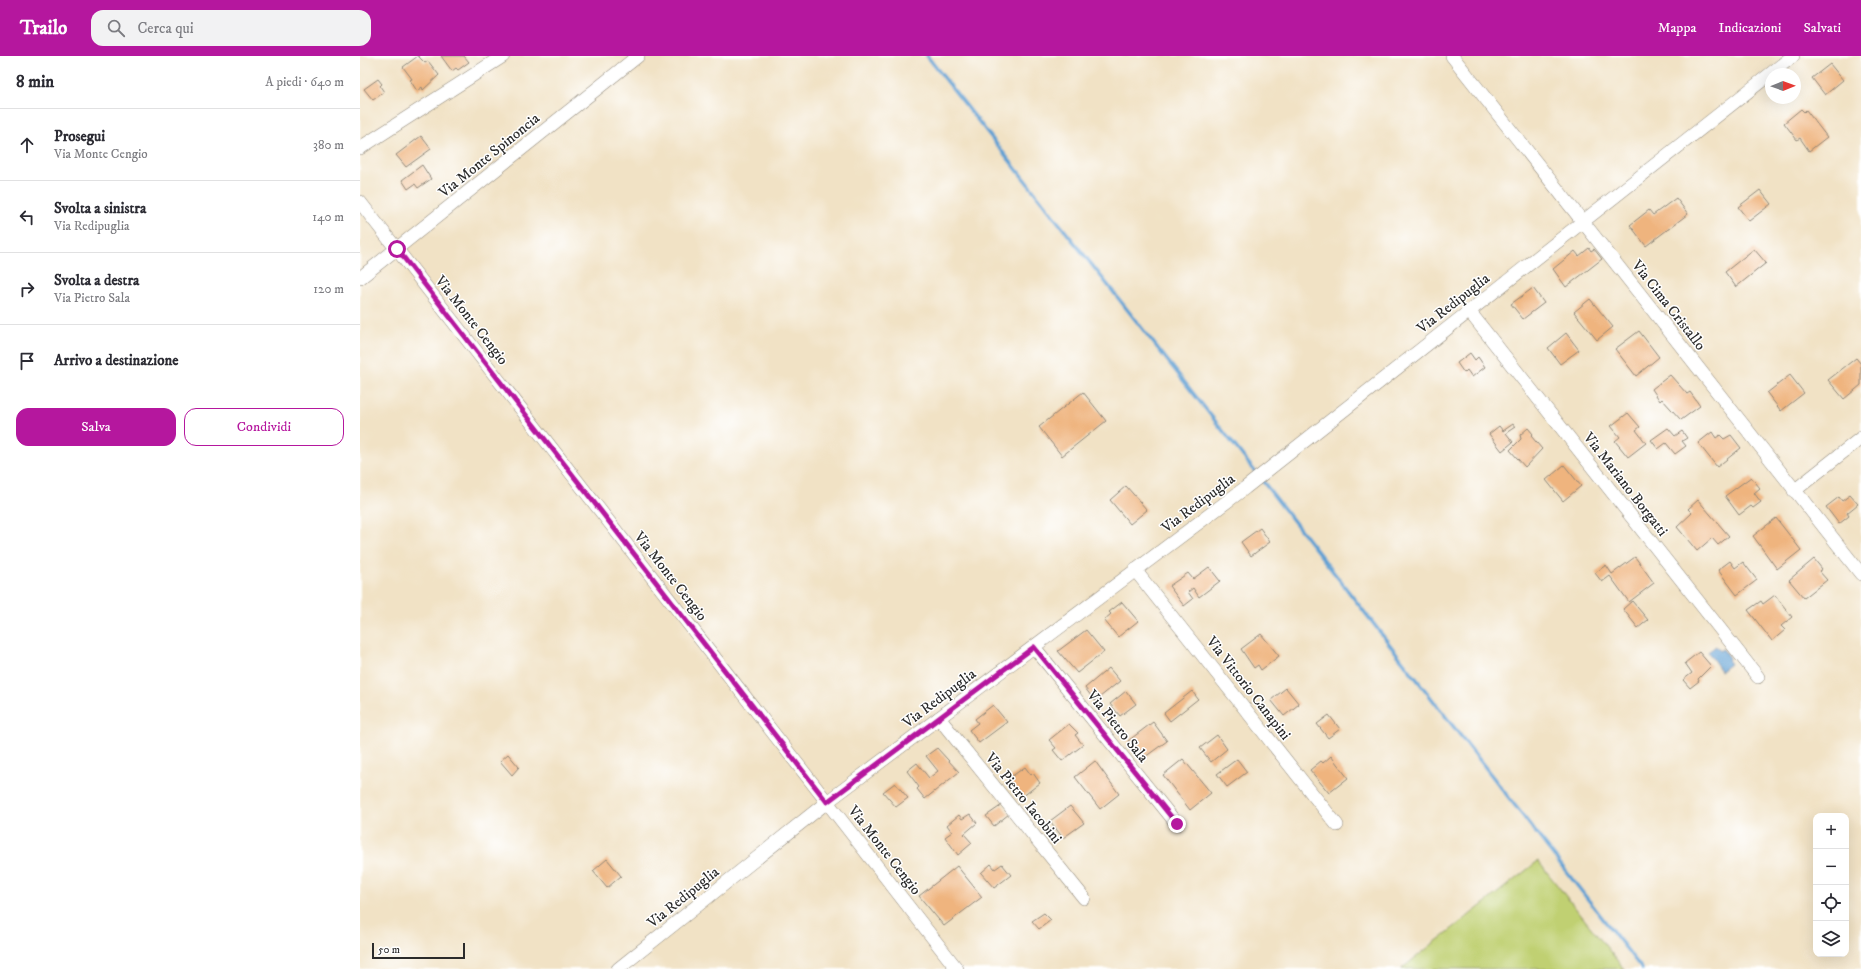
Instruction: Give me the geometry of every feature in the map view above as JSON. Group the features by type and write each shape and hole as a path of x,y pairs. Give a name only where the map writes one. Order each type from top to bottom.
{"street":[{"path":"360,148 503,56"},
{"name":"Via Monte Spinoncia","path":"360,278 638,56"},
{"name":"Via Cima Cristallo","path":"1452,56 1861,574"},
{"name":"Via Redipuglia","path":"618,969 827,802 1245,488 1793,56"},
{"name":"Via Monte Cengio","path":"360,202 957,969"},
{"name":"Via Mariano Borgatti","path":"1469,311 1758,677"},
{"path":"1794,491 1861,438"},
{"name":"Via Vittorio Canapini","path":"1135,570 1337,825"},
{"name":"Via Pietro Sala","path":"1034,647 1177,824"},
{"name":"Via Pietro Iacobini","path":"940,718 1084,898"}],"green space":[{"path":"1538,861 1624,969 1401,969"}],"water":[{"path":"1716,646 1720,651 1723,649 1729,658 1728,661 1730,664 1721,671 1708,652"}],"building":[{"path":"418,56 425,63 428,61 439,75 423,90 422,87 417,91 410,80 412,79 403,67"},
{"path":"441,56 464,56 469,62 458,70 456,68 452,71"},
{"path":"1830,64 1843,80 1825,95 1812,78"},
{"path":"378,79 382,84 380,86 384,92 373,100 364,89"},
{"path":"1801,109 1804,112 1806,110 1827,137 1809,151 1800,138 1797,140 1784,123"},
{"path":"421,136 431,149 406,167 396,155"},
{"path":"422,165 431,179 418,188 415,184 408,189 402,180"},
{"path":"1760,190 1771,204 1749,221 1738,207"},
{"path":"1676,198 1688,214 1646,246 1630,225 1649,210 1653,215"},
{"path":"1589,248 1591,251 1594,249 1602,259 1566,287 1553,269 1575,251 1579,256"},
{"path":"1754,249 1766,263 1736,287 1725,272"},
{"path":"1533,288 1544,303 1523,319 1511,304"},
{"path":"1590,299 1613,327 1597,340 1574,312"},
{"path":"1639,331 1659,357 1636,376 1615,349"},
{"path":"1566,333 1579,350 1560,364 1548,348"},
{"path":"1470,353 1475,360 1478,357 1485,367 1472,377 1467,370 1464,373 1457,363"},
{"path":"1856,358 1861,364 1861,385 1844,399 1828,380"},
{"path":"1670,375 1687,394 1690,392 1700,406 1681,420 1662,399 1660,401 1652,389"},
{"path":"1790,375 1804,393 1781,411 1767,393"},
{"path":"1083,392 1106,421 1062,456 1039,427"},
{"path":"1628,413 1640,427 1636,430 1646,443 1628,457 1615,441 1620,437 1611,426"},
{"path":"1513,424 1515,427 1506,433 1513,442 1502,451 1489,434 1499,426 1503,431"},
{"path":"1528,428 1533,434 1531,436 1542,449 1525,467 1510,450 1521,439 1520,435"},
{"path":"1668,428 1675,436 1682,431 1687,438 1682,441 1686,446 1675,454 1666,443 1658,449 1651,440"},
{"path":"1712,432 1716,438 1720,435 1724,439 1731,435 1741,448 1717,467 1698,443"},
{"path":"1564,465 1581,486 1563,501 1546,480"},
{"path":"1751,477 1760,488 1754,493 1761,502 1753,508 1751,506 1739,515 1725,496"},
{"path":"1126,486 1147,510 1130,524 1110,500"},
{"path":"1850,495 1858,504 1847,513 1849,516 1839,524 1826,507 1839,497 1842,501"},
{"path":"1698,500 1729,536 1718,545 1712,538 1697,551 1677,527 1692,513 1688,509"},
{"path":"1776,518 1801,550 1777,569 1753,536"},
{"path":"1260,528 1270,542 1251,556 1241,542"},
{"path":"1635,557 1654,583 1629,602 1610,576 1602,582 1595,573 1606,565 1612,574"},
{"path":"1814,559 1822,569 1819,571 1827,580 1804,598 1789,580"},
{"path":"1730,561 1735,568 1743,562 1757,580 1737,595 1718,570"},
{"path":"1209,567 1220,581 1199,597 1193,588 1188,592 1193,599 1184,606 1169,586 1188,573 1193,579"},
{"path":"1775,595 1792,617 1781,626 1785,630 1772,641 1748,610 1761,601 1763,604"},
{"path":"1632,601 1648,620 1638,628 1623,609"},
{"path":"1122,602 1138,621 1118,637 1104,620 1111,614 1109,612"},
{"path":"1086,630 1104,652 1077,673 1058,651"},
{"path":"1261,634 1279,656 1261,670 1258,665 1254,668 1241,649"},
{"path":"1699,652 1711,666 1698,679 1699,681 1690,688 1683,680 1692,673 1685,663"},
{"path":"1109,668 1120,681 1095,701 1085,688"},
{"path":"1286,688 1299,704 1284,716 1271,700"},
{"path":"1126,691 1136,704 1120,716 1110,704"},
{"path":"1192,691 1198,699 1170,721 1164,713"},
{"path":"993,705 1007,722 979,743 969,730 978,723 975,719"},
{"path":"1329,715 1340,729 1328,738 1317,724"},
{"path":"1153,722 1167,741 1145,757 1139,749 1137,751 1128,741"},
{"path":"1069,724 1078,733 1075,735 1083,745 1062,761 1053,750 1056,748 1049,740"},
{"path":"1217,735 1227,749 1211,762 1200,748"},
{"path":"937,748 959,772 925,799 917,789 919,787 907,771 917,763 929,778 938,771 926,756"},
{"path":"508,754 519,767 512,775 500,761"},
{"path":"1331,756 1348,778 1329,793 1310,770 1321,761 1323,763"},
{"path":"1183,759 1211,793 1190,810 1163,775"},
{"path":"1237,759 1247,772 1227,787 1217,774"},
{"path":"1095,761 1119,794 1100,809 1075,777"},
{"path":"1025,767 1031,775 1033,773 1040,783 1022,797 1008,779"},
{"path":"895,783 908,798 896,807 883,792"},
{"path":"1002,805 1009,814 994,826 986,816"},
{"path":"1070,806 1084,823 1063,838 1050,821"},
{"path":"970,814 977,823 964,834 972,843 958,855 945,837 952,832 947,825 959,815 962,819"},
{"path":"607,859 621,876 607,888 593,871"},
{"path":"991,864 995,869 1002,864 1011,875 994,888 981,873"},
{"path":"957,866 982,897 944,926 919,896"},
{"path":"1044,913 1051,920 1039,929 1032,921"}],"waterway":[{"path":"927,56 1257,474"},
{"path":"1261,479 1642,969"}],"route":[{"path":"397,249 827,802 1034,647 1177,824"}]}
